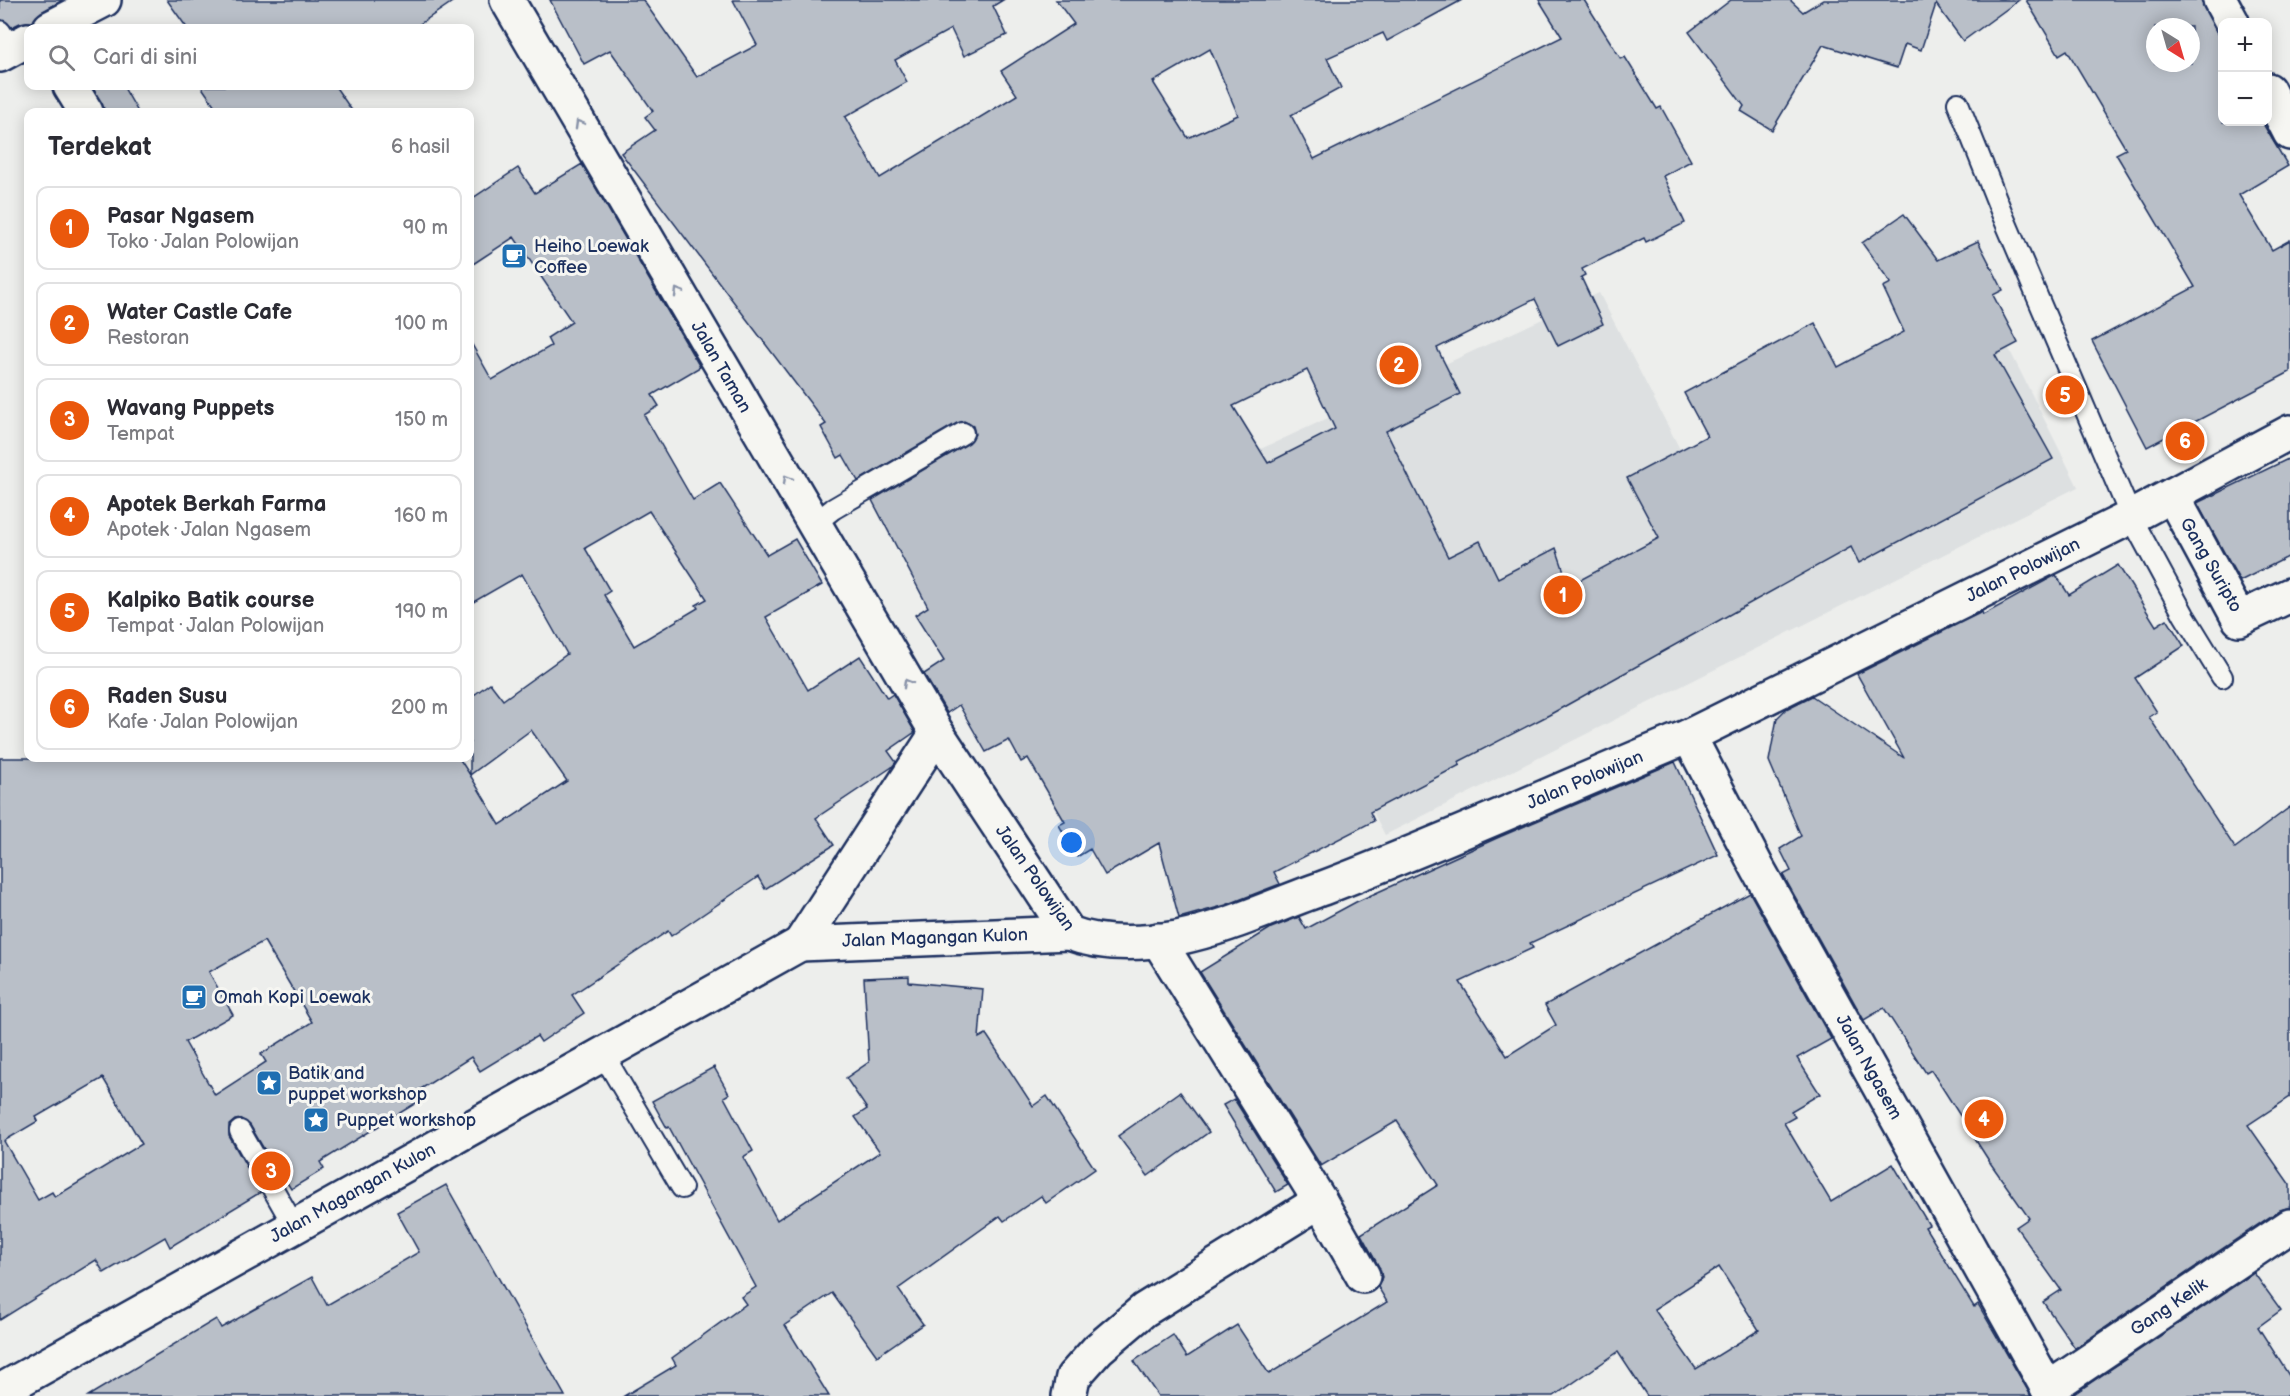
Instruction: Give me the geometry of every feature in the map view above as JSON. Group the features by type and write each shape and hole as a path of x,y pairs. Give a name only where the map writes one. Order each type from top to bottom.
{"street":[{"path":"58,24 104,0"},
{"name":"Jalan Taman","path":"507,0 937,734"},
{"path":"2220,0 2230,18"},
{"path":"72,90 84,108"},
{"path":"2272,98 2290,133"},
{"name":"Jalan Polowijan","path":"937,734 1069,933 1091,942 1158,940 1220,926 1403,857 1689,736 2131,517 2290,432"},
{"name":"Gang Suripto","path":"2172,495 2240,619 2290,595"},
{"name":"Jalan Magangan Kulon","path":"800,944 937,734"},
{"name":"Jalan Ngasem","path":"1689,736 1758,868 2050,1392"},
{"name":"Jalan Magangan Kulon","path":"0,1391 800,944 1069,933"},
{"path":"1158,940 1320,1201 1363,1276"},
{"path":"1069,1396 1073,1377 1098,1349 1144,1310 1320,1201"},
{"name":"Gang Kelik","path":"2050,1392 2290,1226"}],"lane":[{"path":"1958,103 2003,216 2088,410 2131,517 2184,615 2222,676"},
{"path":"814,524 833,509 963,433"},
{"path":"603,1054 682,1188"},
{"path":"240,1131 294,1226"}],"shaded area":[{"path":"1599,293 1684,457 1986,303 2078,487 1385,835 1200,477"}],"building":[{"path":"0,0 63,0 41,12 33,22 20,23 12,27 0,19"},
{"path":"167,0 455,0 420,24 184,24"},
{"path":"550,0 643,0 697,77 757,45 733,0 1003,0 993,6 1007,35 964,56 951,29 895,60 907,82 845,117 880,178 1017,95 1001,71 1074,24 1056,0 1462,0 1387,41 1383,33 1327,58 1341,88 1291,115 1314,159 1562,37 1539,0 1584,0 1621,59 1625,57 1657,109 1661,107 1691,161 1663,176 1685,223 1646,242 1644,238 1582,269 1585,275 1581,277 1603,324 1558,346 1535,299 1437,348 1460,394 1386,431 1448,557 1480,541 1498,578 1556,548 1569,586 1659,538 1627,478 1707,436 1684,393 1815,323 1838,367 1904,332 1883,287 1891,283 1862,243 1904,214 1938,260 1978,241 2003,290 1993,295 2018,343 1995,355 2053,459 1859,563 1851,547 1549,715 1458,762 1460,765 1370,812 1374,821 1274,872 1280,884 1226,905 1179,918 1159,843 1105,875 1090,849 1077,857 1059,825 1065,822 1028,758 1021,762 1009,740 986,752 959,705 947,713 924,674 944,661 915,615 928,607 872,500 969,443 975,434 973,426 964,421 957,423 858,481 843,455 838,458 821,427 826,424 621,153 655,130 645,117 653,111 610,50 584,64","holes":["1210,49 1238,115 1188,138 1153,82","1307,370 1335,429 1268,463 1233,406"]},
{"path":"1731,0 1790,0 1803,12 1823,0 2019,0 1963,41 1936,4 1921,50 1905,44 1897,68 1823,45 1772,130 1741,111 1744,106 1689,32"},
{"path":"2026,0 2201,0 2218,33 2218,126 2264,126 2288,166 2239,195 2272,250 2290,240 2290,372 2147,447 2092,341 2195,287 2116,154 2126,149 2067,50 2059,55"},
{"path":"94,90 125,90 136,108 103,108"},
{"path":"204,90 338,90 350,108 216,108"},
{"path":"582,164 700,367 652,395 659,406 644,415 693,500 720,483 767,555 795,539 822,585 766,617 808,690 860,656 887,698 893,694 915,732 888,751 896,762 892,767 816,818 834,845 765,889 758,877 671,936 668,931 572,995 584,1013 541,1042 537,1036 480,1071 471,1057 416,1092 421,1100 320,1162 324,1169 291,1189 284,1178 282,1180 250,1125 241,1119 235,1120 229,1125 229,1136 261,1192 170,1247 165,1237 104,1273 96,1260 0,1320 0,758 24,758 24,762 462,762 470,775 470,762 474,762 474,695 490,683 503,700 567,654 522,574 474,602 474,348 492,380 551,346 547,338 572,322 514,237 474,263 474,197 518,168 535,193","holes":["649,511 707,599 696,605 698,608 634,646 604,595 610,591 585,548","531,730 567,781 500,825 470,775","264,941 312,1022 261,1054 266,1062 215,1095 185,1042 233,1015 209,972","103,1078 142,1144 55,1197 52,1192 38,1200 4,1141 38,1121 36,1117"]},
{"path":"2290,458 2290,556 2240,581 2197,503"},
{"path":"2118,565 2156,626 2167,619 2184,646 2135,678 2157,712 2149,717 2235,848 2290,807 2290,1097 2248,1125 2290,1185 2290,1207 2280,1210 2075,1348 2043,1302 2061,1290 2016,1227 2029,1218 1991,1164 1931,1070 1926,1073 1884,1008 1864,1020 1783,875 1791,871 1780,849 1801,836 1769,761 1777,718 1786,709 1812,696 1904,758 1857,674 1982,612 1983,615 2056,575 2069,595"},
{"path":"1675,762 1718,855 1530,943 1533,948 1460,982 1507,1056 1556,1025 1545,1005 1750,893 1831,1039 1797,1058 1820,1094 1791,1111 1795,1117 1784,1123 1831,1202 1893,1164 1929,1225 1925,1227 1974,1307 1978,1304 2031,1396 1647,1396 1618,1352 1554,1396 1158,1396 1134,1361 1173,1335 1187,1357 1237,1325 1269,1374 1387,1302 1378,1287 1382,1277 1379,1267 1361,1234 1438,1185 1397,1121 1321,1166 1200,972 1271,928 1299,917 1306,929 1356,902 1497,838","holes":["1719,1267 1759,1330 1696,1369 1654,1309"]},
{"path":"909,976 909,982 983,989 979,1038 986,1034 1033,1106 1047,1096 1095,1169 1046,1203 1041,1196 1004,1221 1000,1216 898,1289 923,1324 877,1356 832,1293 785,1325 829,1396 624,1396 676,1365 672,1358 746,1304 741,1297 756,1287 669,1127 667,1128 652,1101 714,1067 729,1094 724,1097 753,1151 743,1157 777,1220 880,1152 855,1117 867,1109 846,1078 869,1062 864,978"},
{"path":"1180,1092 1209,1132 1148,1176 1118,1136"},
{"path":"1234,1099 1288,1185 1276,1192 1223,1105"},
{"path":"446,1185 565,1396 88,1396 216,1319 221,1328 312,1277 327,1305 419,1252 397,1212"},
{"path":"2254,1273 2281,1310 2258,1327 2290,1377 2290,1396 2071,1396"}],"place":[{"name":"Heiho Loewak Coffee","path":"514,256"},
{"name":"Water Castle Cafe","path":"1399,365"},
{"name":"Kalpiko Batik course","path":"2065,395"},
{"name":"Raden Susu","path":"2185,441"},
{"name":"Pasar Ngasem","path":"1563,595"},
{"name":"Omah Kopi Loewak","path":"194,997"},
{"name":"Batik and puppet workshop","path":"269,1083"},
{"name":"Apotek Berkah Farma","path":"1984,1119"},
{"name":"Puppet workshop","path":"316,1120"},
{"name":"Wavang Puppets","path":"271,1171"}]}
